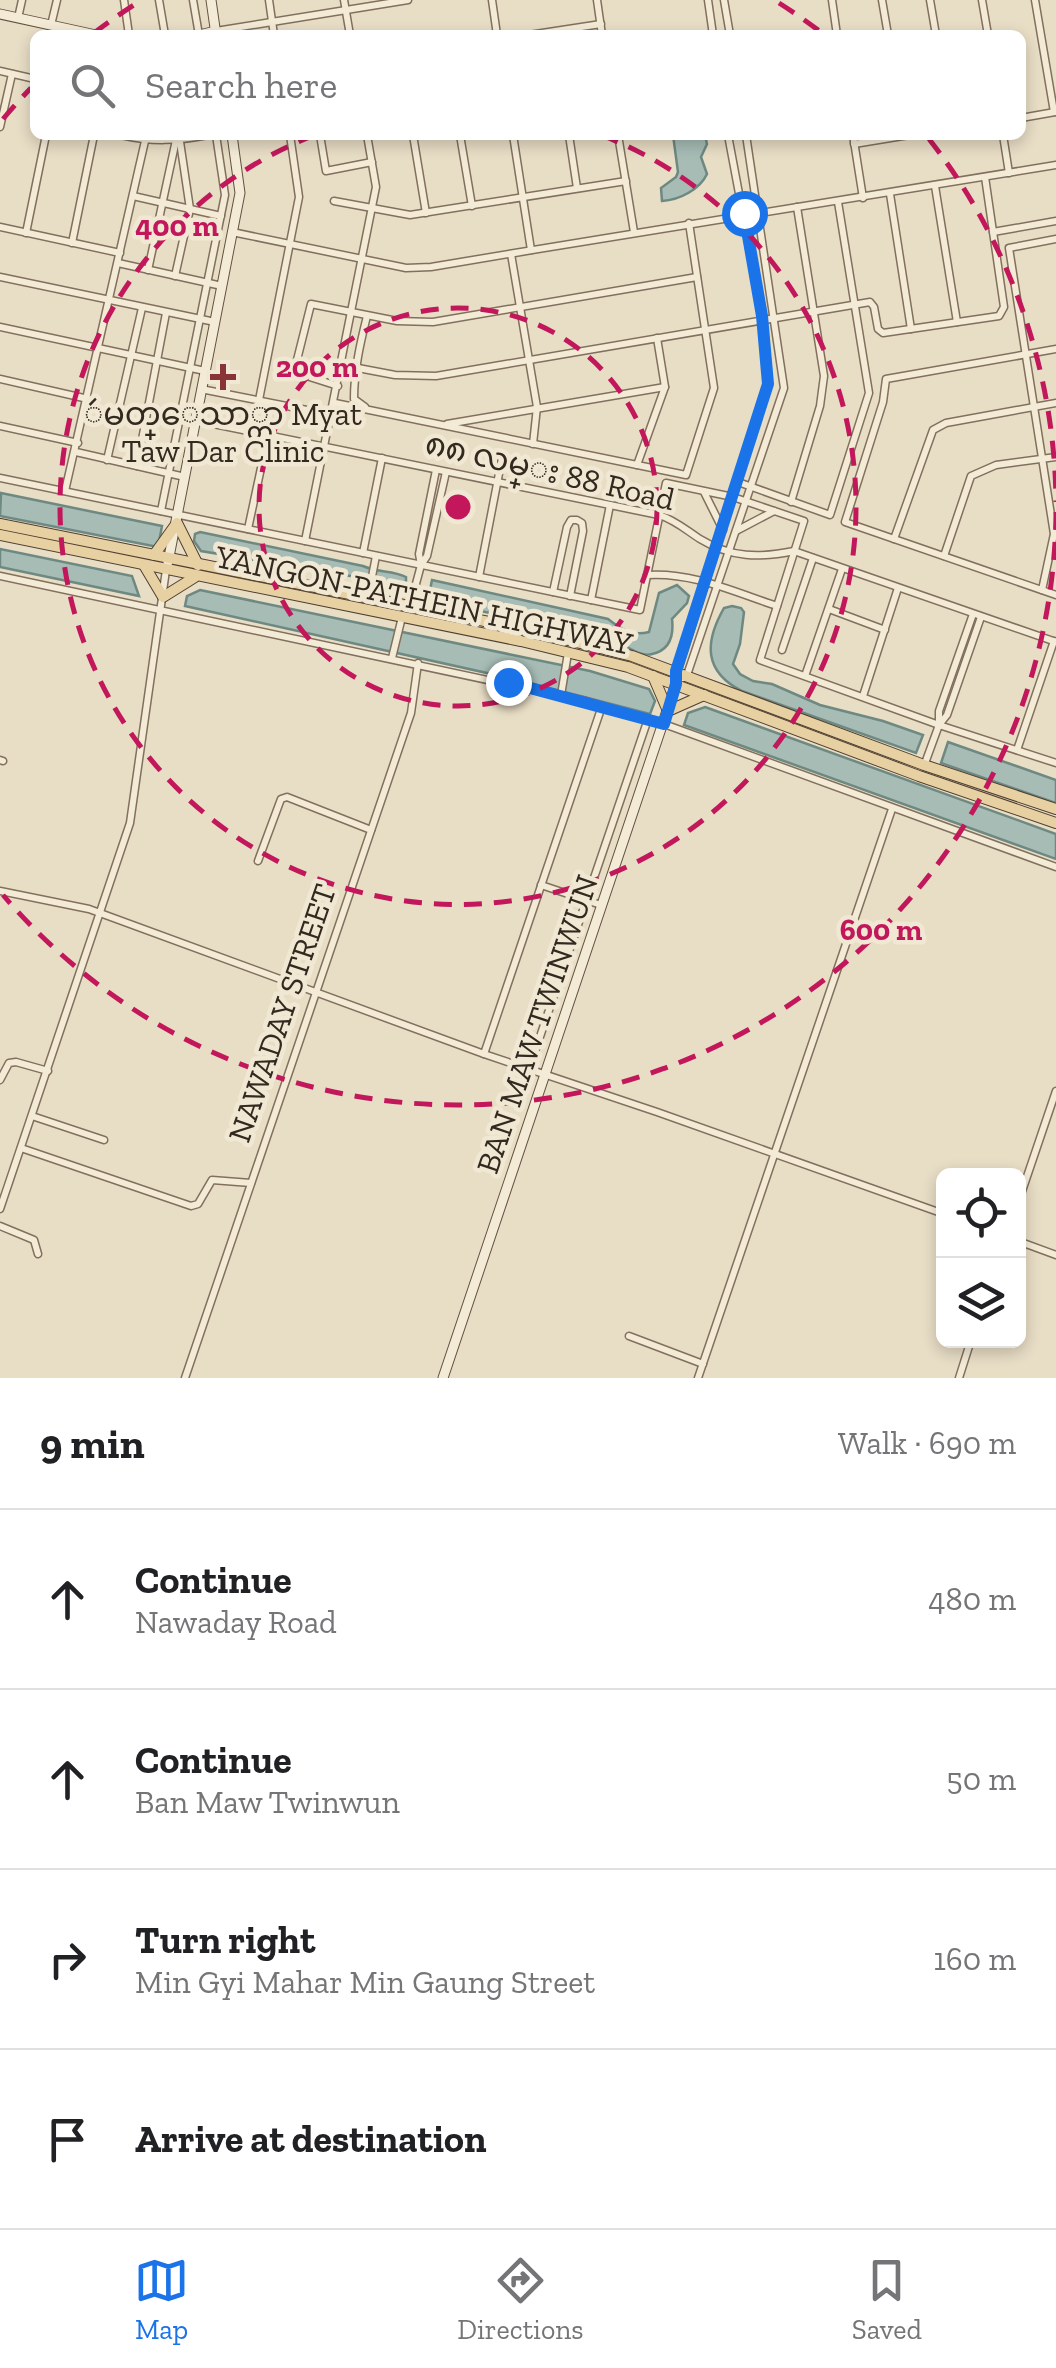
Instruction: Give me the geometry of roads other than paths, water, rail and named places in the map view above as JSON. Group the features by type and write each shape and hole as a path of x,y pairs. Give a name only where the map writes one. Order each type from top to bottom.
{"main road":[{"path":"154,555 178,519"},
{"path":"144,565 163,597 197,571 178,519"},
{"name":"YANGON-PATHEIN HIGHWAY","path":"0,524 154,555 168,564"},
{"name":"YANGON-PATHEIN HIGHWAY","path":"0,535 144,565 168,564 401,623 653,676 922,770 1056,810"},
{"name":"YANGON-PATHEIN HIGHWAY","path":"197,571 368,598 594,646 681,673 1056,822"},
{"path":"653,676 668,711 704,695"}],"street":[{"path":"18,18 22,0"},
{"path":"51,25 57,0"},
{"path":"124,0 129,30"},
{"path":"159,0 164,30"},
{"path":"194,0 199,30"},
{"path":"210,0 215,30"},
{"path":"269,0 273,30"},
{"path":"344,0 349,30"},
{"path":"231,30 408,0"},
{"path":"492,0 496,30"},
{"path":"597,0 602,30"},
{"path":"708,0 712,30"},
{"path":"724,0 729,30"},
{"path":"832,0 836,30"},
{"path":"882,0 887,30"},
{"path":"930,0 935,30"},
{"path":"982,0 987,30"},
{"path":"1026,117 1055,112 1035,0"},
{"path":"0,14 74,30"},
{"path":"568,30 601,24"},
{"path":"0,71 30,78"},
{"path":"0,127 12,74"},
{"path":"26,232 45,140"},
{"path":"72,243 93,140"},
{"path":"65,492 145,141 162,140"},
{"path":"148,270 178,140"},
{"path":"175,276 190,209 178,140"},
{"path":"161,511 225,195 217,140"},
{"path":"0,1209 130,823 160,609 240,193 233,140"},
{"path":"259,400 299,198 291,140"},
{"path":"321,140 326,171 372,162"},
{"path":"305,541 376,187 368,140"},
{"path":"415,140 426,213"},
{"path":"461,140 472,206"},
{"path":"514,140 531,250"},
{"path":"570,140 577,188"},
{"path":"619,140 634,232"},
{"path":"681,673 768,384 762,319 729,140"},
{"path":"676,684 717,585 784,388 747,140"},
{"path":"853,140 862,198"},
{"path":"1004,140 1009,173"},
{"path":"232,232 406,268 431,267 744,213 838,202 1056,166"},
{"path":"342,365 395,375 436,376 857,305 872,304 880,332 1003,313 985,177"},
{"path":"334,201 410,215 626,182"},
{"path":"935,186 958,322"},
{"path":"890,194 911,329"},
{"path":"132,196 221,216"},
{"path":"738,482 830,515 869,393 838,202"},
{"path":"791,502 820,406 824,376 797,207"},
{"path":"993,232 1056,221"},
{"path":"335,404 686,475 714,388 689,223"},
{"path":"0,226 120,253"},
{"path":"1042,590 1054,534 1009,248 1056,240"},
{"path":"511,254 537,408 533,444"},
{"path":"118,263 222,286"},
{"path":"0,277 215,322"},
{"path":"338,386 294,372 309,305 367,316 433,322 696,277"},
{"path":"107,460 142,308"},
{"path":"137,466 166,312"},
{"path":"367,316 355,367 354,400 374,412"},
{"path":"0,327 205,370"},
{"path":"637,465 665,386 657,338"},
{"path":"1056,350 886,379 883,402 845,522 1056,595"},
{"path":"0,379 88,398"},
{"path":"441,425 665,386"},
{"path":"201,389 332,415"},
{"path":"894,539 933,430 946,423 1056,404"},
{"name":"၈၈ လမ္း 88 Road","path":"194,420 672,519 717,549 762,557 794,551 1055,642"},
{"path":"0,426 78,443"},
{"path":"248,529 268,435"},
{"path":"76,452 185,476"},
{"path":"944,556 971,476 996,465 1056,457"},
{"path":"363,553 382,458"},
{"path":"479,577 502,458"},
{"path":"431,515 436,470"},
{"path":"410,606 421,565 419,554 446,472"},
{"path":"0,478 161,511 178,519 248,529 640,610 666,483 734,497 804,521 760,660 1056,763"},
{"path":"703,491 724,530"},
{"path":"592,600 610,506"},
{"path":"735,531 775,511"},
{"path":"552,592 567,527 571,520 577,520 583,530 570,596"},
{"path":"368,598 376,556"},
{"path":"782,650 813,558"},
{"path":"805,676 842,569"},
{"path":"647,575 670,574 706,582 777,606"},
{"path":"0,576 561,694 664,724 1056,867"},
{"path":"863,697 898,588"},
{"path":"829,609 885,630"},
{"path":"922,770 939,725 939,712 977,615"},
{"path":"393,656 401,623"},
{"path":"1017,750 1055,642"},
{"path":"561,694 568,658"},
{"name":"NAWADAY STREET","path":"186,1378 411,714 418,663"},
{"name":"BAN MAW TWINWUN","path":"443,1378 676,684"},
{"path":"484,1054 602,706"},
{"path":"529,1069 648,719"},
{"path":"258,862 281,799 287,797 371,830"},
{"path":"698,1378 892,808"},
{"path":"541,885 603,906"},
{"path":"0,891 101,914 314,994 936,1211"},
{"path":"0,1080 9,1063 48,1071"},
{"path":"1026,1179 1056,1090"},
{"path":"32,1116 104,1140"},
{"path":"21,1148 191,1206 198,1204 212,1180 251,1183"},
{"path":"0,1226 34,1240 38,1254"},
{"path":"1026,1244 1056,1254"},
{"path":"629,1336 703,1364"},
{"path":"959,1378 969,1348"}],"water":[{"path":"674,140 706,140 701,157 707,174 700,184 689,193 662,201 661,188 678,172"},
{"path":"1,493 162,526 158,547 0,516"},
{"path":"195,534 395,573 406,577 406,586 399,592 368,579 201,551 194,541"},
{"path":"0,549 132,576 139,596 0,567"},
{"path":"432,580 608,619 632,633 649,632 659,593 677,585 689,596 672,619 667,646 647,655 609,639 428,600"},
{"path":"200,590 590,671 649,689 655,701 650,714 514,679 185,606 187,596"},
{"path":"732,606 744,612 733,664 740,674 820,705 923,735 916,753 729,683 714,666 711,645 724,608"},
{"path":"705,707 1056,834 1056,859 684,725 688,713"},
{"path":"948,742 1056,780 1056,803 941,763"}],"place":[{"name":"ဴမတ္ေသာ္တာ Myat Taw Dar Clinic","path":"223,377"}]}
